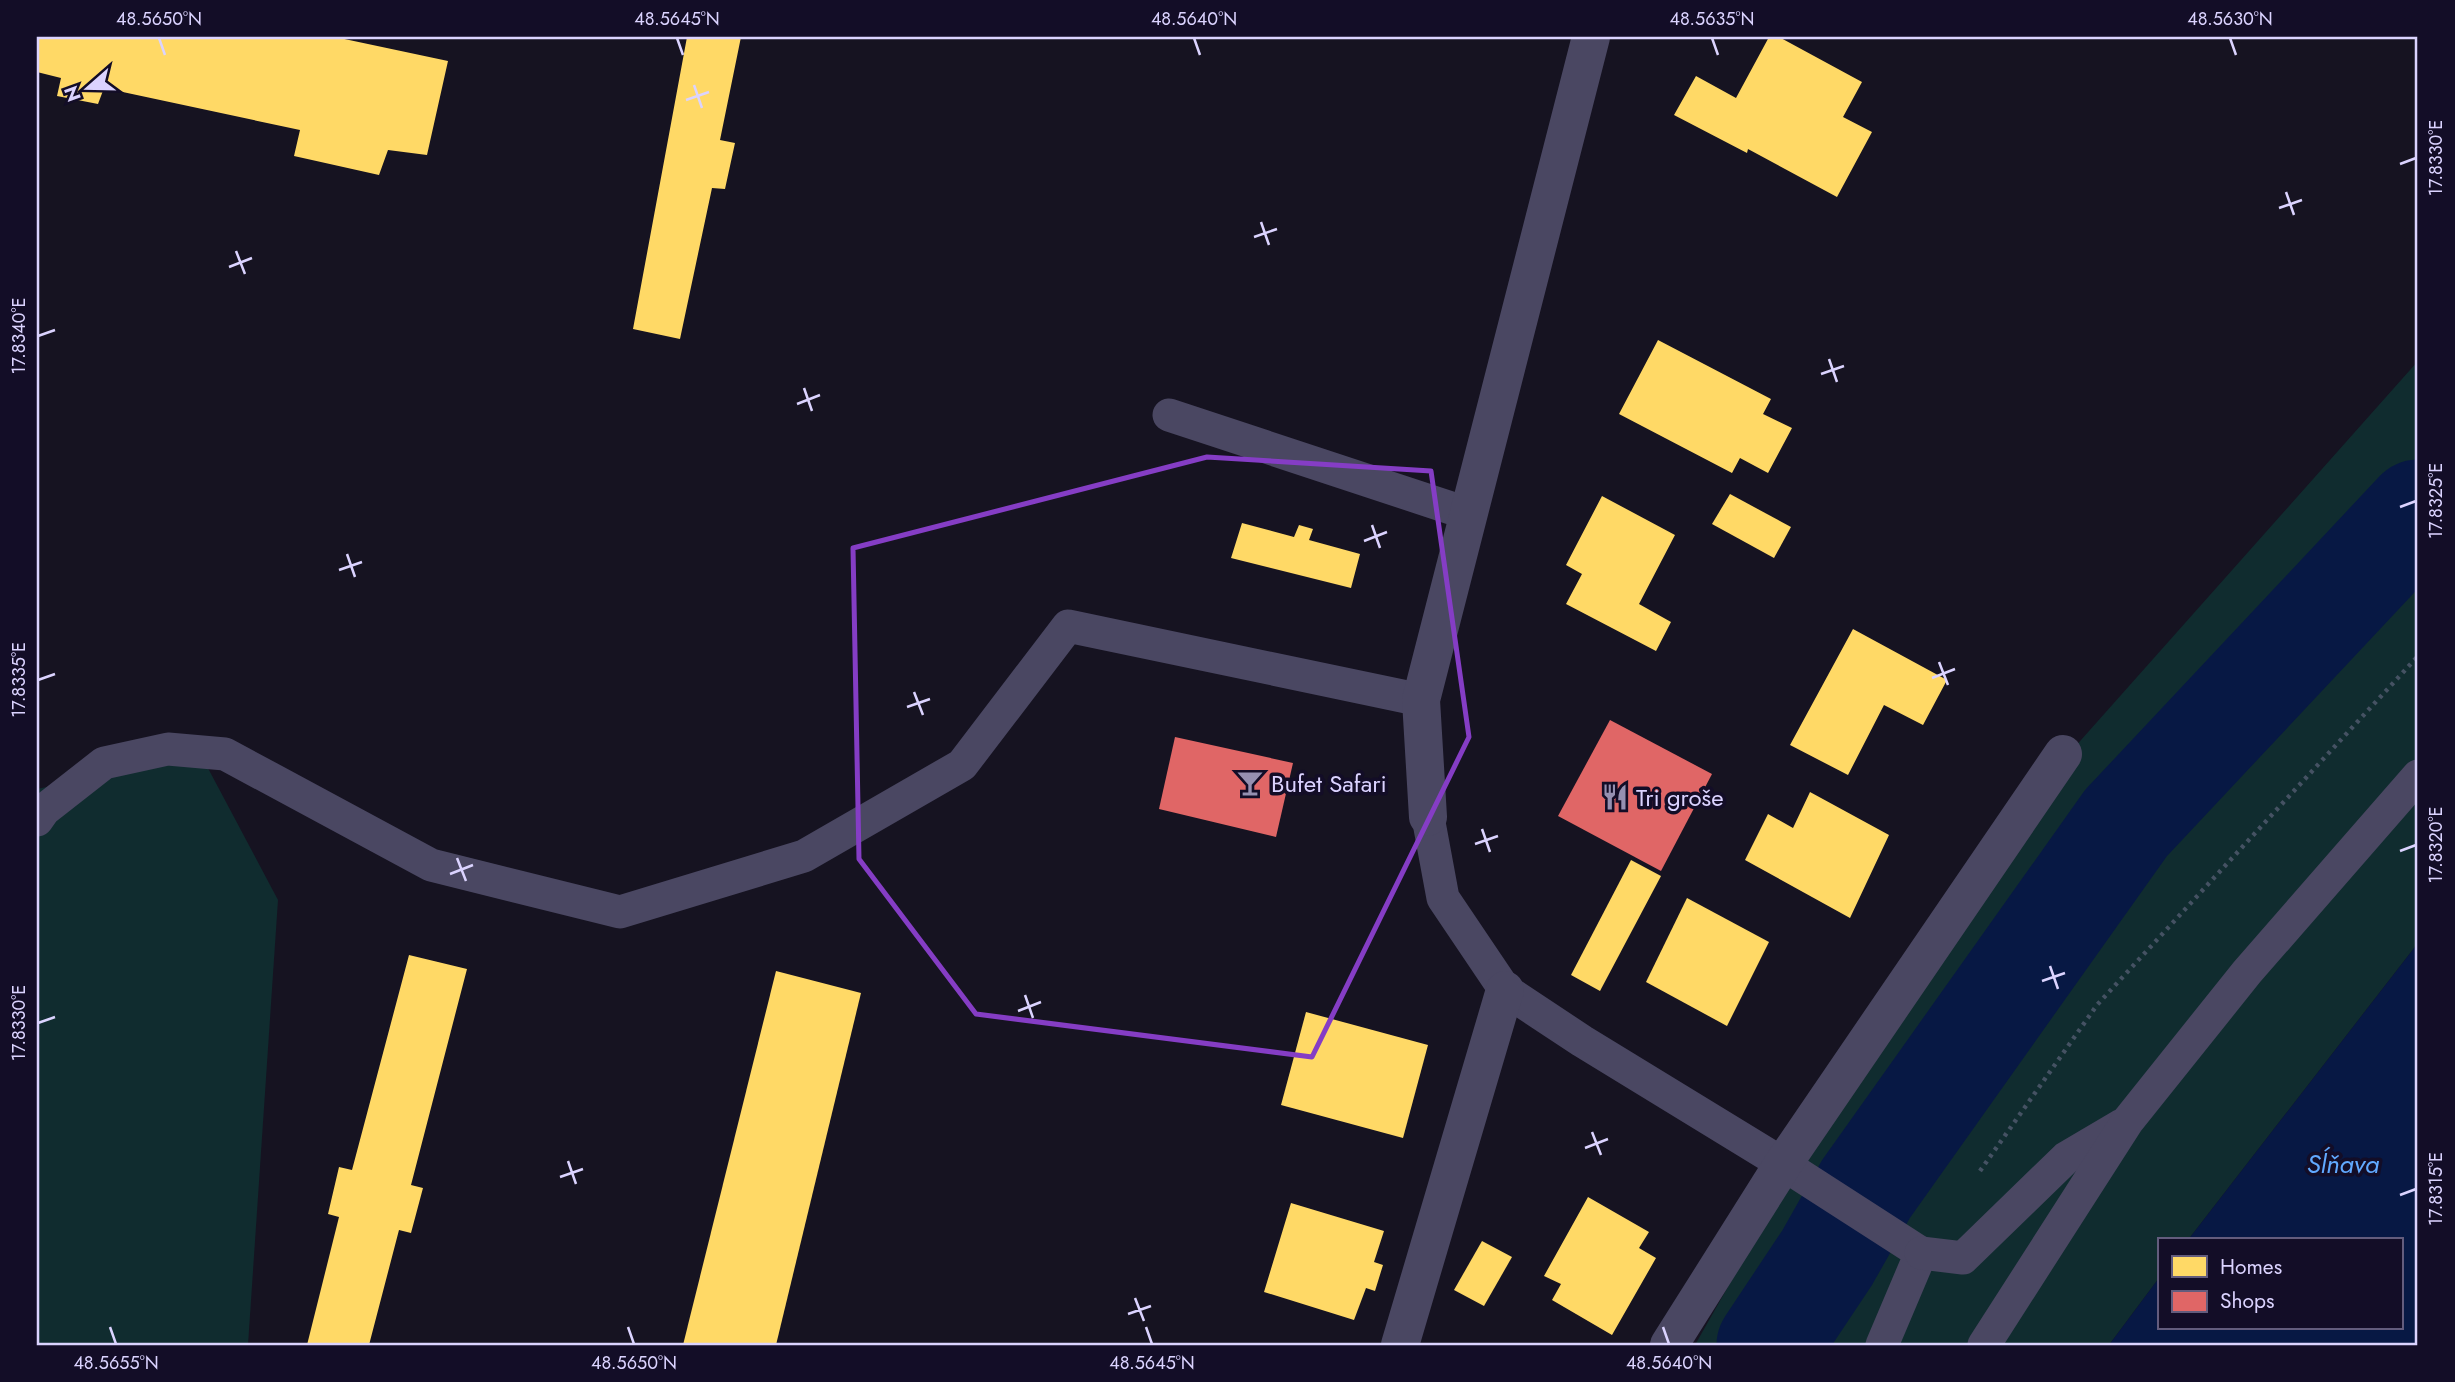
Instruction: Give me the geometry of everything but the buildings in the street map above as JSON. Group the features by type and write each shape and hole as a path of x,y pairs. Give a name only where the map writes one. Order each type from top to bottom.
{"street":[{"path":"1428,817 1421,700 1591,37"},
{"path":"1669,1345 1783,1164 2063,754"},
{"path":"1400,1345 1506,990"}],"lane":[{"path":"1169,415 1469,514"},
{"path":"37,820 44,810 104,763 168,749 225,754 431,865 620,912 803,856 962,765 1068,626 1421,700"},
{"path":"1984,1345 2127,1122 2247,972 2418,776"},
{"path":"1428,817 1443,898 1506,990 1582,1041 1783,1164 1921,1254 1963,1258 2066,1158 2127,1122"},
{"path":"1882,1345 1921,1254"}],"path":[{"path":"1977,1174 2097,1005 2418,656"}],"highlighted area":[{"path":"1207,457 1431,471 1469,737 1312,1057 976,1014 859,859 853,548"}],"green space":[{"path":"2418,361 2418,943 2190,1238 2158,1238 2158,1279 2109,1345 1695,1345 1961,875"},
{"path":"201,755 278,900 248,1345 37,1345 37,789"}],"water":[{"name":"Sĺňava","path":"2418,943 2418,1345 2109,1345 2158,1279 2158,1330 2402,1330 2402,1238 2190,1238"}],"waterway":[{"path":"1769,1345 1827,1258 1866,1189 2126,823 2418,512"}],"place":[{"name":"Bufet Safari","path":"1250,783"},
{"name":"Tri groše","path":"1615,797"}]}
